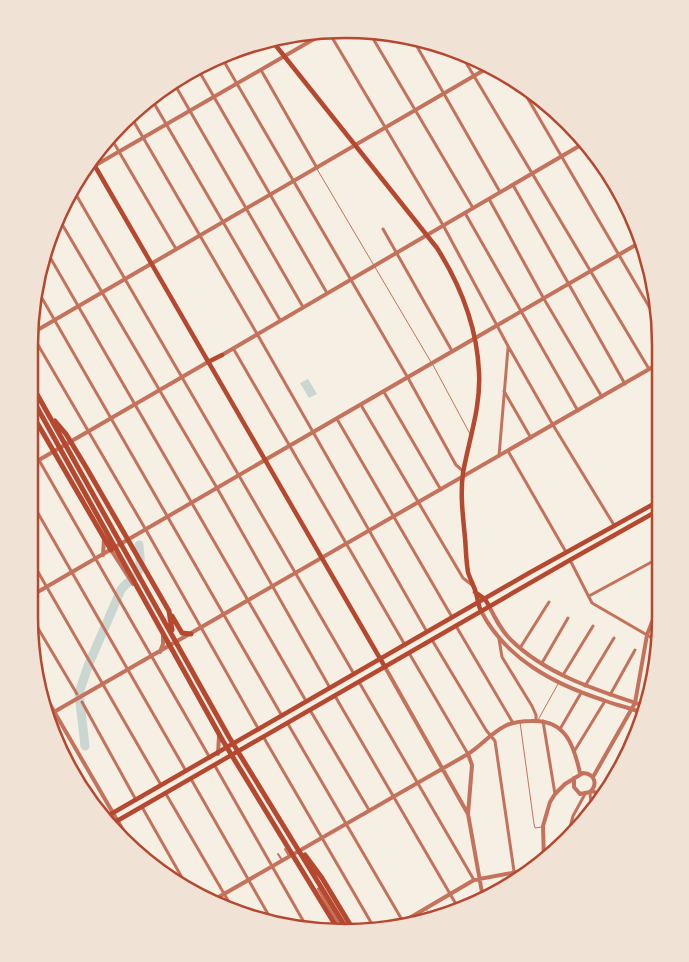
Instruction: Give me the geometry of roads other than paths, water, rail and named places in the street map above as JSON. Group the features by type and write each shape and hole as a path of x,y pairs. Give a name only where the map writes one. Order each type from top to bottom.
{"highway":[{"path":"38,396 229,737 344,924"},
{"path":"38,409 223,741 335,924"},
{"path":"46,411 66,434 182,633 191,634"},
{"path":"38,424 111,550"},
{"path":"169,611 172,632 177,643"},
{"path":"298,852 309,859 350,924"}],"main road":[{"path":"276,45 427,235 448,265 468,311 475,339 479,372 479,392 478,406 463,478 462,498 468,571 476,592 490,606"},
{"path":"95,167 385,667"},
{"path":"208,362 222,355"},
{"path":"110,815 652,504"},
{"path":"118,821 652,514"},
{"path":"476,592 477,604 481,611"}],"street":[{"path":"332,38 443,226 553,425 614,525"},
{"path":"98,161 143,138 315,39"},
{"path":"373,39 473,208"},
{"path":"417,46 500,192"},
{"path":"224,62 408,378 456,465 464,472"},
{"path":"466,63 649,369"},
{"path":"261,70 317,168"},
{"path":"38,330 483,71"},
{"path":"201,74 327,293"},
{"path":"176,88 303,307"},
{"path":"528,99 649,307"},
{"path":"154,104 280,320"},
{"path":"134,121 428,632"},
{"path":"113,143 176,249"},
{"path":"222,355 579,146"},
{"path":"513,185 625,384"},
{"path":"76,196 354,674"},
{"path":"489,199 544,299 602,397"},
{"path":"465,213 578,411"},
{"path":"62,224 217,488 330,688"},
{"path":"383,229 395,254 453,352"},
{"path":"38,592 635,246"},
{"path":"50,258 306,702"},
{"path":"41,297 282,716"},
{"path":"38,345 146,530 259,730"},
{"path":"499,456 508,346"},
{"path":"233,348 405,645"},
{"path":"208,362 38,460 210,758"},
{"path":"55,712 652,367"},
{"path":"504,391 531,438"},
{"path":"384,392 441,490"},
{"path":"360,405 417,504 463,578 472,585"},
{"path":"337,419 452,618"},
{"path":"508,452 566,552"},
{"path":"38,513 187,772"},
{"path":"103,555 104,538"},
{"path":"111,550 134,585 218,730 218,754"},
{"path":"570,560 592,603 651,638"},
{"path":"589,596 652,562"},
{"path":"38,572 162,785"},
{"path":"520,648 549,602"},
{"path":"490,606 506,634 520,648 542,663 585,686 639,704"},
{"path":"481,611 488,625 511,652 558,683 637,711"},
{"path":"542,663 568,618"},
{"path":"593,777 635,703 652,620"},
{"path":"456,626 513,723"},
{"path":"564,675 593,626"},
{"path":"38,628 77,694"},
{"path":"160,652 163,644 163,635"},
{"path":"585,686 614,638"},
{"path":"499,639 501,653 539,721 555,794"},
{"path":"413,917 474,880 514,872 496,745 432,640"},
{"path":"177,643 340,924"},
{"path":"610,695 635,650"},
{"path":"409,653 468,754 472,765 468,814 482,892"},
{"path":"385,667 468,814"},
{"path":"359,682 474,880"},
{"path":"560,729 582,693"},
{"path":"335,696 456,903"},
{"path":"574,750 605,701"},
{"path":"82,702 136,800"},
{"path":"50,704 124,832"},
{"path":"310,710 369,810"},
{"path":"218,897 468,754 507,725 539,721 560,729 570,740 580,774"},
{"path":"288,724 402,919"},
{"path":"264,738 372,923"},
{"path":"215,766 304,922"},
{"path":"544,851 543,826 550,802 555,794 565,784 580,774 587,773 593,777 595,784 591,792 591,800"},
{"path":"574,778 574,787 580,794 596,793"},
{"path":"190,780 268,915"},
{"path":"166,794 229,902"},
{"path":"571,825 573,816 585,794"},
{"path":"142,807 183,878"},
{"path":"285,849 289,856"},
{"path":"278,854 282,860"}],"lane":[{"path":"317,168 432,364 468,432 472,435"},
{"path":"539,721 558,683"},
{"path":"520,722 534,824 536,828 543,826"},
{"path":"426,908 429,913"}],"waterway":[{"path":"85,746 79,693 88,666 120,592 139,571 139,545"}]}
